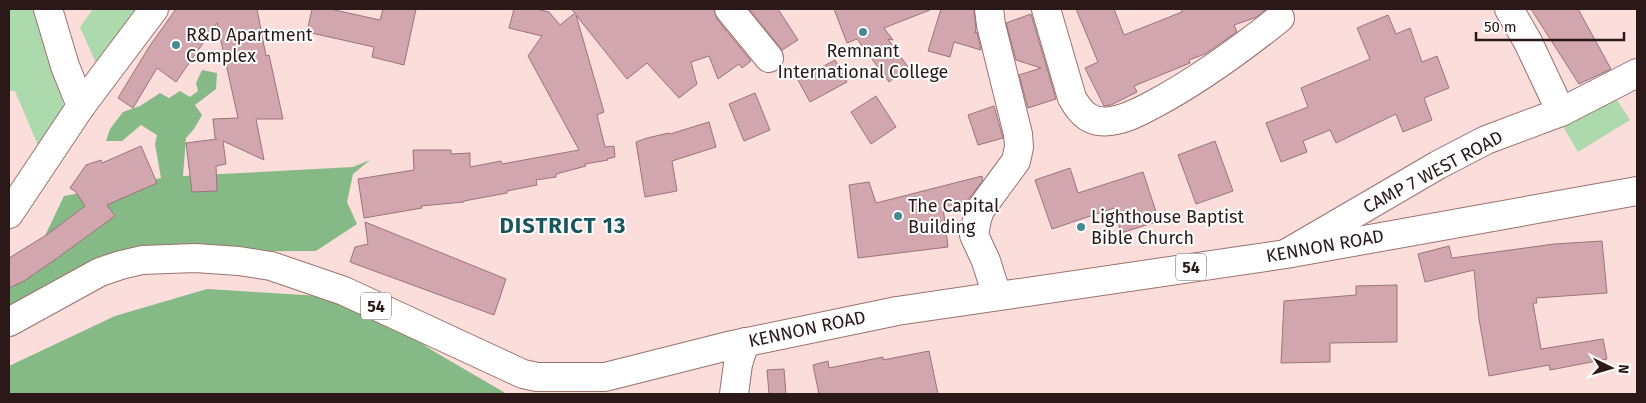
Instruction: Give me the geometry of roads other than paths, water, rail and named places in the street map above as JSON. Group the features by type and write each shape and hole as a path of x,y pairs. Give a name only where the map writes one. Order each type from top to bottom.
{"main road":[{"path":"48,9 65,66 81,106"},
{"path":"9,214 81,106 154,9"},
{"path":"729,9 769,58"},
{"path":"989,9 991,25 1018,134 1019,147 1016,161 986,201 976,219 974,235 986,261 997,296"},
{"path":"1046,9 1075,105 1087,117 1110,122 1140,111 1193,81 1251,41 1280,18"},
{"path":"1509,9 1528,42 1561,112"},
{"name":"CAMP 7 WEST ROAD","path":"1286,254 1438,165 1486,140 1561,112 1637,73"},
{"name":"KENNON ROAD","path":"9,322 100,272 121,265 142,260 195,258 239,261 271,266 344,291 511,369 537,377 605,377 737,351 897,311 1286,254 1637,191"},
{"path":"734,394 737,351"}],"place":[{"name":"Remnant International College","path":"863,32"},
{"name":"R&D Apartment Complex","path":"176,45"},
{"name":"The Capital Building","path":"898,216"},
{"name":"Lighthouse Baptist Bible Church","path":"1081,227"}],"district":[{"name":"DISTRICT 13","path":"563,225"}]}
